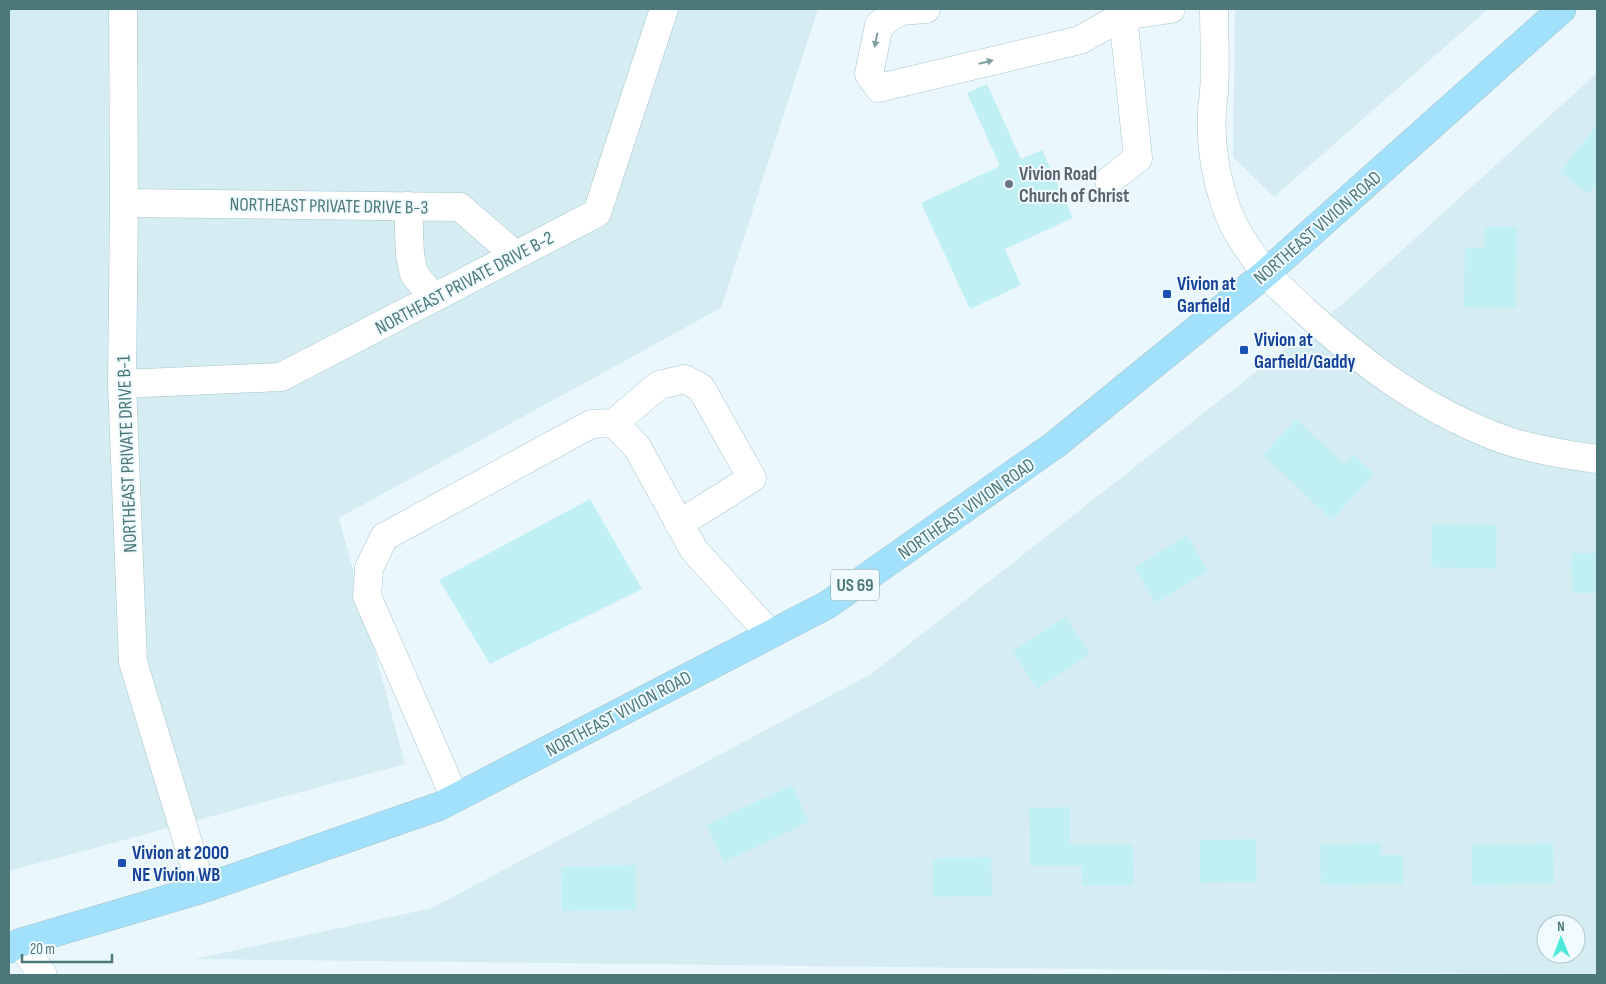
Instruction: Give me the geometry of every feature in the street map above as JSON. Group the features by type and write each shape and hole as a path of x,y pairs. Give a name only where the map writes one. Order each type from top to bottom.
{"main road":[{"name":"NORTHEAST VIVION ROAD","path":"12,945 202,889 440,806 827,605 1056,444 1266,273 1562,9"}],"street":[{"name":"NORTHEAST PRIVATE DRIVE B-1","path":"123,9 124,202 122,384 133,662 202,889"},
{"name":"NORTHEAST PRIVATE DRIVE B-2","path":"122,384 281,378 597,213 664,9"},
{"path":"926,9 900,11 879,25 869,74 878,88 1080,40 1117,13 1171,9"},
{"path":"1214,9 1212,149 1215,168 1225,205 1242,240 1266,273 1330,334 1386,378 1425,403 1466,424 1510,441 1555,453 1597,459"},
{"path":"1109,181 1138,158 1117,13"},
{"name":"NORTHEAST PRIVATE DRIVE B-3","path":"124,202 460,207 515,255"},
{"path":"408,206 410,255 414,274 434,298"},
{"path":"455,798 367,596 369,568 384,537 591,424 614,423 660,385 685,379 701,388 752,478 679,524"},
{"path":"614,423 636,447 694,550 770,634"},
{"path":"12,945 42,975"}],"shaded area":[{"path":"9,9 818,9 721,308 339,518 405,764 9,871"},
{"path":"1235,9 1488,9 1274,197 1233,157"},
{"path":"1597,73 1597,975 194,959 432,908 871,674 1345,302"}],"building":[{"name":"Vivion Road Church of Christ","path":"987,84 1021,159 1042,150 1073,218 1005,249 1021,285 970,309 921,203 1000,166 967,93"},
{"path":"1597,125 1597,184 1589,194 1560,172"},
{"path":"1485,226 1517,227 1516,308 1464,307 1465,248 1484,248"},
{"path":"1296,419 1344,464 1354,455 1374,474 1332,520 1263,455"},
{"path":"590,499 642,589 490,664 439,580"},
{"path":"1432,524 1497,525 1496,569 1431,567"},
{"path":"1187,535 1208,571 1156,603 1134,568"},
{"path":"1571,553 1597,553 1597,593 1572,593"},
{"path":"1065,617 1090,654 1037,689 1012,651"},
{"path":"792,785 809,822 724,862 706,825"},
{"path":"1070,807 1070,844 1133,844 1134,885 1082,886 1082,866 1030,866 1029,808"},
{"path":"1256,839 1257,882 1200,883 1200,840"},
{"path":"1381,843 1381,855 1403,855 1403,884 1321,885 1320,844"},
{"path":"1553,843 1554,884 1472,885 1472,845"},
{"path":"991,857 992,896 933,897 933,858"},
{"path":"636,865 636,910 562,911 561,867"}],"place":[{"name":"Vivion Road Church of Christ","path":"1009,184"},
{"name":"Vivion at Garfield","path":"1167,294"},
{"name":"Vivion at Garfield/Gaddy","path":"1244,350"},
{"name":"Vivion at 2000 NE Vivion WB","path":"122,863"}]}
